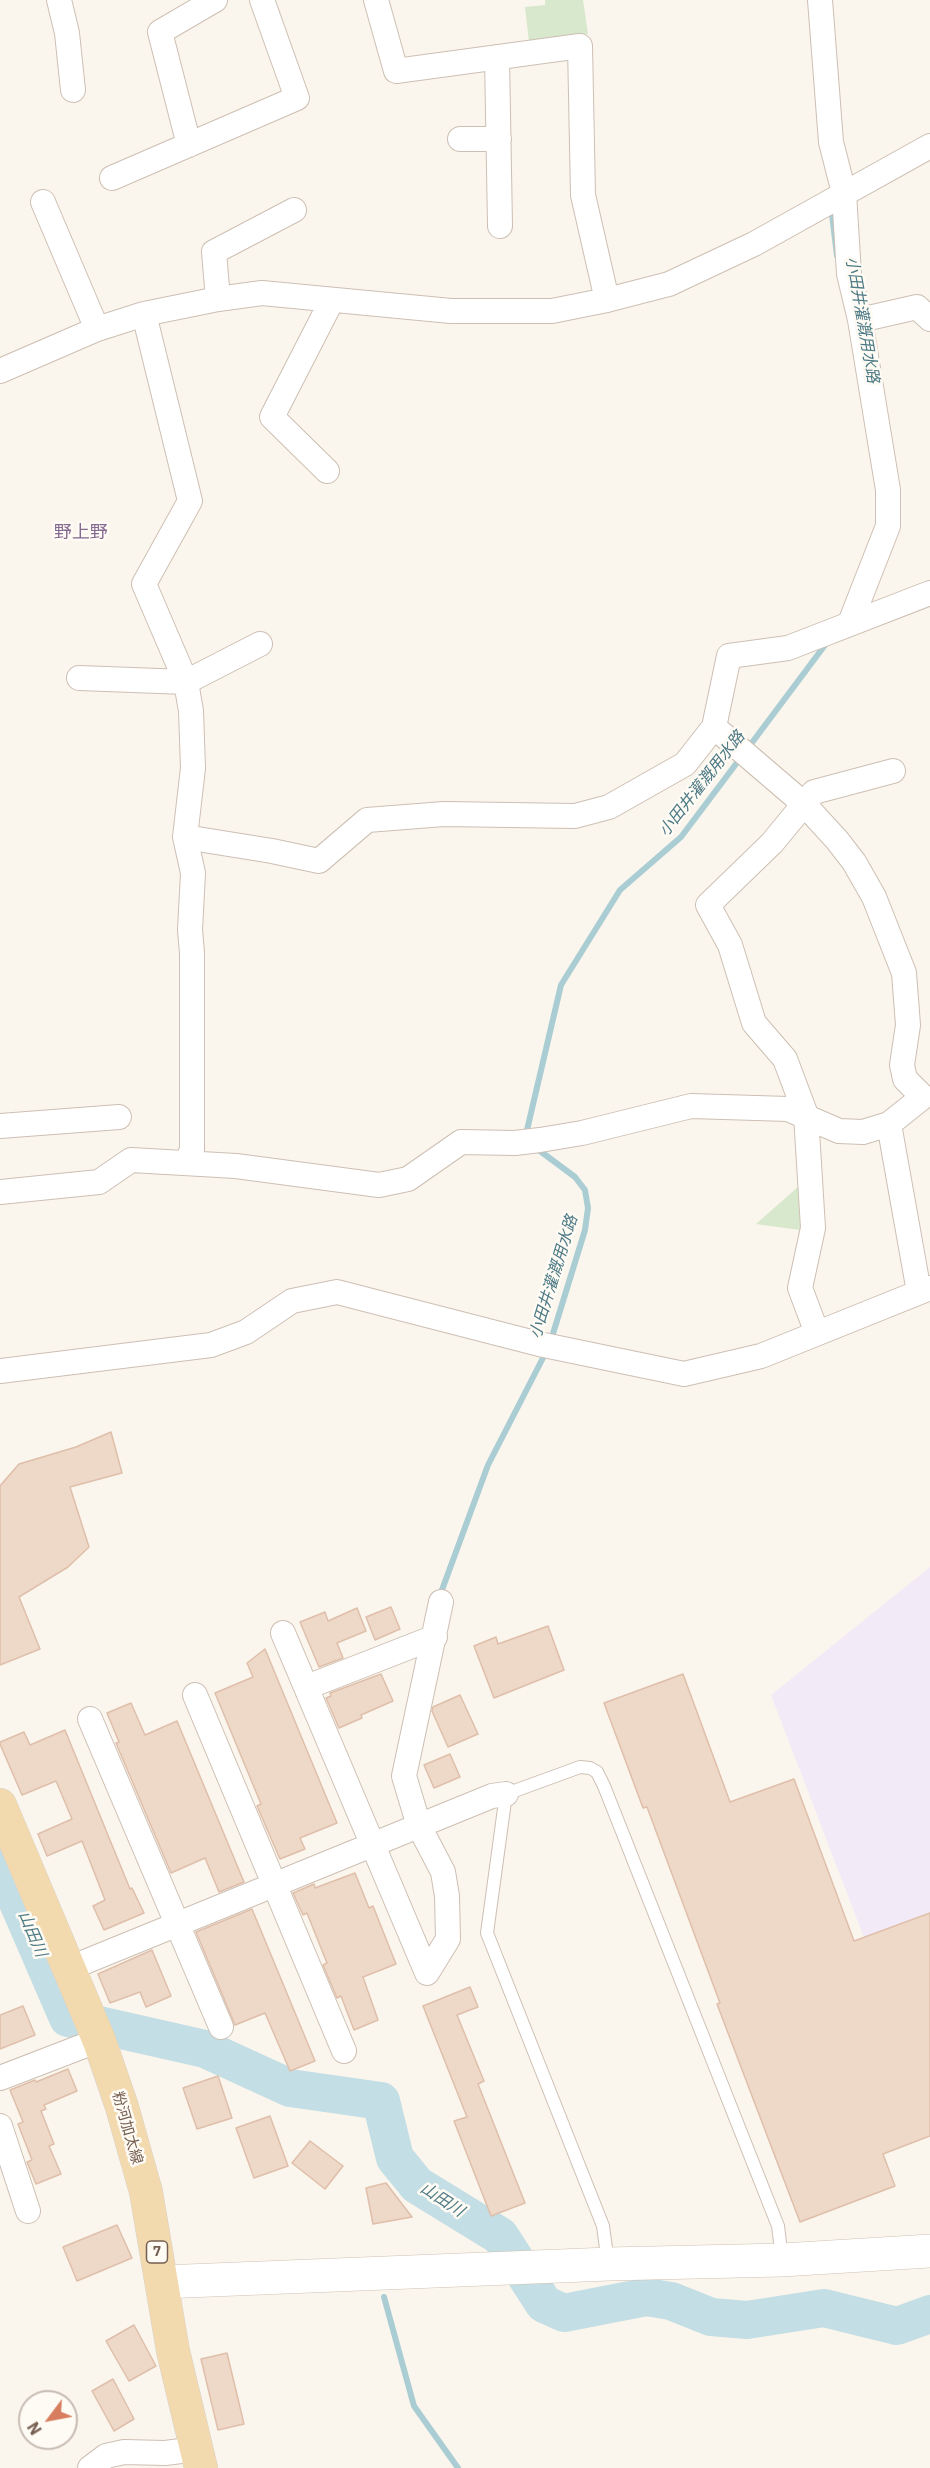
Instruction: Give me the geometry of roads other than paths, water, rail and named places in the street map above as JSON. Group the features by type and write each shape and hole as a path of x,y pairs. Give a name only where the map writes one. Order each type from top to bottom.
{"main road":[{"name":"粉河加太線","path":"0,1805 70,1968 122,2108 146,2192 173,2351 199,2458"}],"street":[{"path":"59,0 67,33 73,90"},
{"path":"189,145 160,32 215,0"},
{"path":"112,178 297,98 261,0"},
{"path":"376,0 396,71 580,46 583,195 608,300"},
{"path":"820,0 831,142 844,193 849,274 860,320 888,490 888,526 850,623"},
{"path":"497,57 500,226"},
{"path":"460,139 498,139"},
{"path":"0,371 97,329 144,315 219,299 262,293 451,311 552,311 608,300 669,284 754,244 930,146"},
{"path":"43,202 97,329"},
{"path":"219,299 214,252 294,210"},
{"path":"327,471 272,417 332,300"},
{"path":"860,320 917,307 930,319"},
{"path":"144,315 190,501 144,584 186,682 190,711 193,768 185,837 193,873 190,930 192,1150 186,1162"},
{"path":"185,837 272,850 319,861 367,820 444,814 575,816 609,807 685,764 714,727 729,656 788,648 930,593"},
{"path":"79,678 186,682 260,644"},
{"path":"0,1191 99,1182 131,1160 236,1166 379,1185 408,1179 461,1142 515,1143 540,1140 582,1133 691,1106 788,1109 839,1131 863,1132 889,1124 926,1095 905,1079 902,1065 908,1025 904,973 874,897 854,862 804,804 714,727"},
{"path":"817,1334 800,1288 813,1228 806,1115 785,1059 754,1023 730,945 708,905 772,843 814,792 892,771"},
{"path":"0,1126 119,1117"},
{"path":"0,1371 211,1346 246,1332 292,1301 337,1292 549,1347 684,1374 761,1356 924,1290 889,1124"},
{"path":"283,1633 427,1973 448,1939 447,1896 443,1872 419,1826 405,1776 441,1602"},
{"path":"307,1687 435,1637"},
{"path":"195,1695 344,2051"},
{"path":"90,1719 221,2027"},
{"path":"70,1968 492,1796 506,1794"},
{"path":"0,2078 94,2029"},
{"path":"0,2126 28,2211"},
{"path":"162,2282 493,2268 782,2260 930,2251"},
{"path":"90,2468 106,2456 124,2452 165,2453 199,2458"}],"lane":[{"path":"609,2264 603,2226 487,1933 506,1794 580,1767 590,1768 597,1772 601,1779 778,2226 782,2260"}],"waterway":[{"name":"小田井灌漑用水路","path":"831,206 837,256"},
{"name":"小田井灌漑用水路","path":"748,748 828,641"},
{"name":"小田井灌漑用水路","path":"530,1136 527,1130 561,985 620,890 681,837 742,756"},
{"name":"小田井灌漑用水路","path":"536,1148 575,1177 585,1190 588,1208 585,1230 551,1340"},
{"name":"小田井灌漑用水路","path":"439,1598 488,1465 546,1352"},
{"name":"山田川","path":"0,1861 68,2018 205,2049 290,2088 381,2101 395,2158 417,2185 500,2236 544,2304 564,2313 646,2297 671,2301 711,2317 747,2320 824,2308 897,2326 930,2314"},
{"name":"小田井灌漑用水路","path":"384,2297 414,2406 458,2468"}],"district":[{"name":"野上野","path":"81,533"}]}
